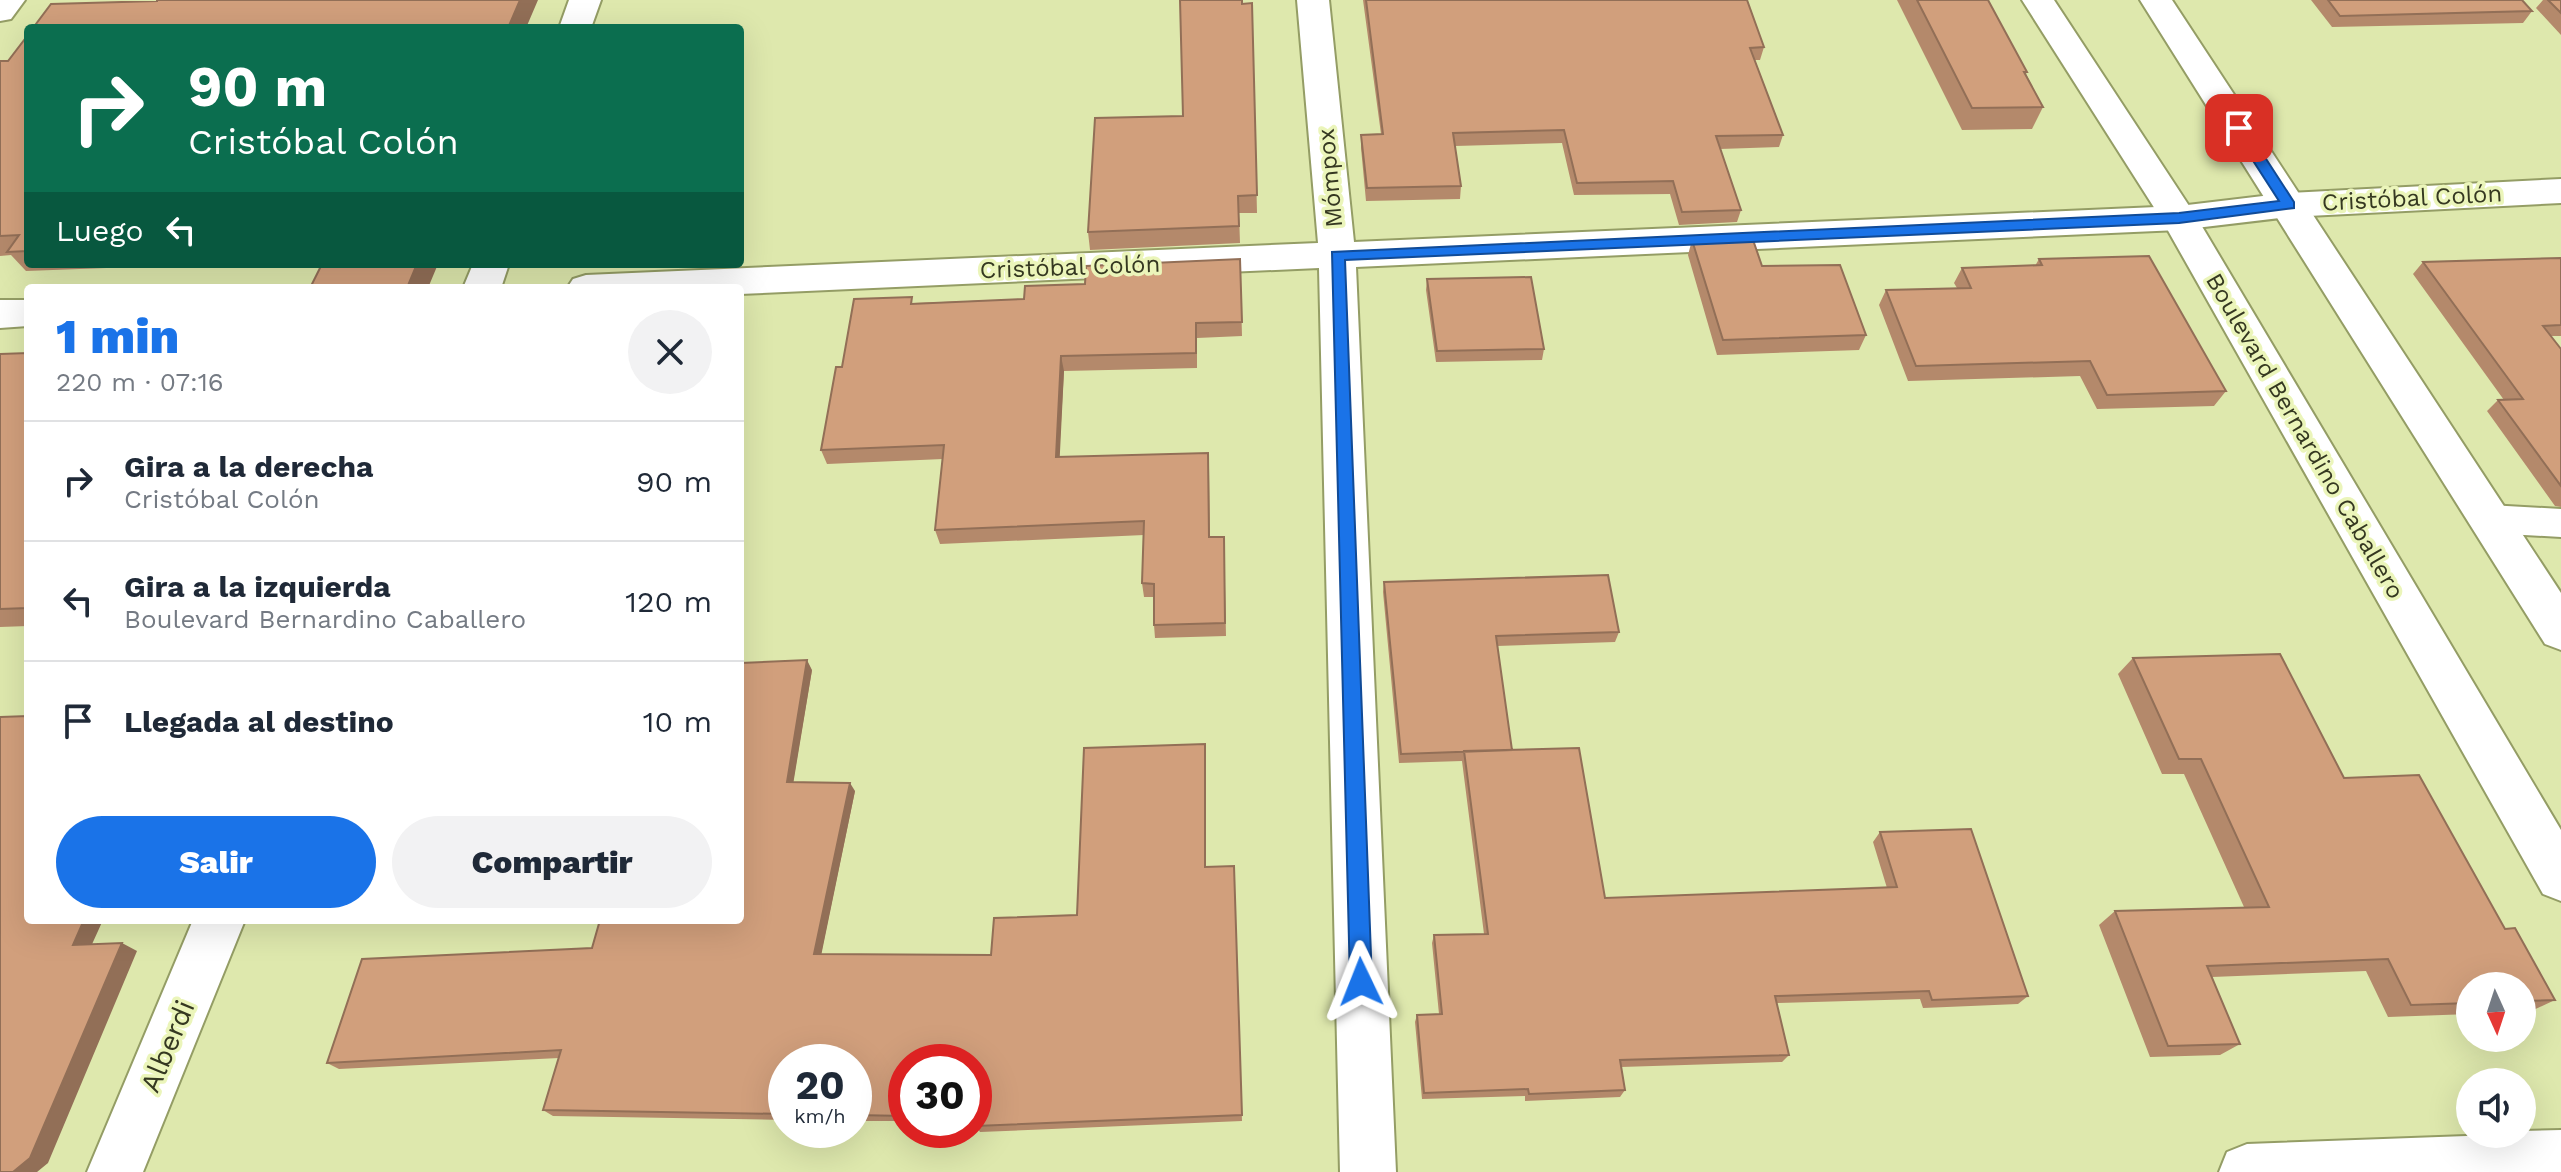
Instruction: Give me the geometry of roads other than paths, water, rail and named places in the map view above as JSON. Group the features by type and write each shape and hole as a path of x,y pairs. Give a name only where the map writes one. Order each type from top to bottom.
{"street":[{"path":"0,12 9,0"},
{"path":"576,24 585,0"},
{"name":"Mómpox","path":"1313,0 1337,255 1368,1172"},
{"name":"Boulevard Bernardino Caballero","path":"2038,0 2179,218 2561,877"},
{"path":"2156,0 2561,631"},
{"name":"Cristóbal Colón","path":"677,284 2179,218 2289,205 2561,191"},
{"path":"0,314 24,313"},
{"name":"Alberdi","path":"115,1172 217,924"},
{"path":"2247,1172 2561,1158"}],"lane":[{"path":"2489,519 2561,523"}]}
